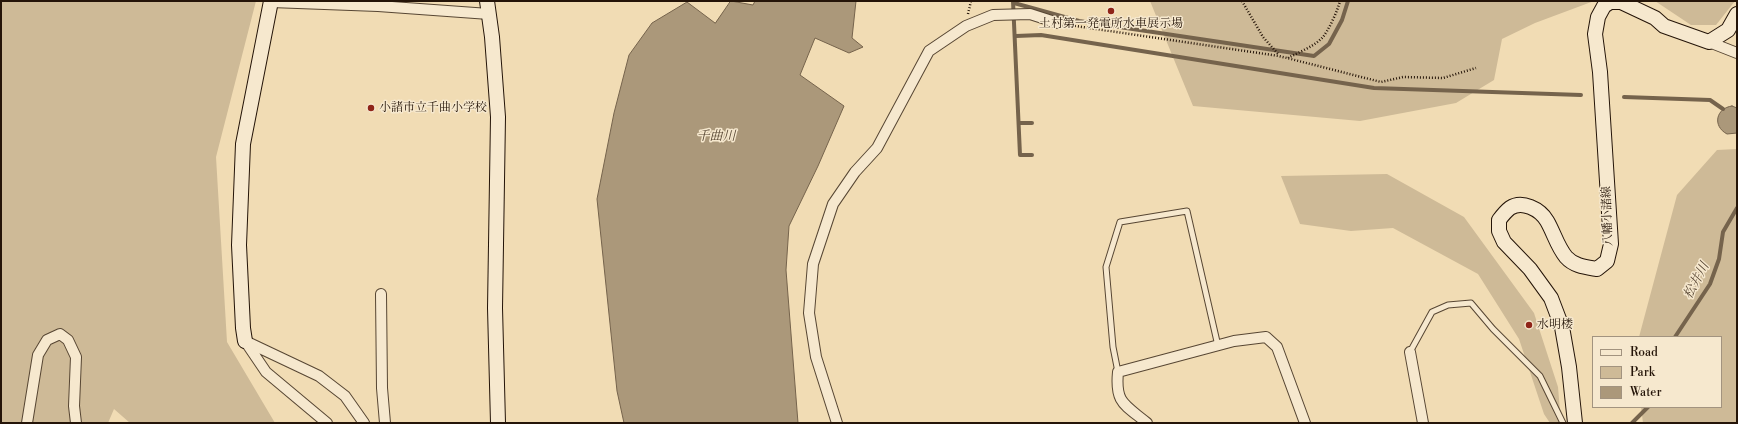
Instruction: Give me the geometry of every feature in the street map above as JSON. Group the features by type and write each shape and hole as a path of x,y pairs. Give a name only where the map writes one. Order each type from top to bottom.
{"main road":[{"path":"245,341 239,245 243,144 271,1"},
{"name":"八幡小諸線","path":"1576,423 1562,327 1551,298 1530,269 1504,242 1499,231 1499,220 1509,209 1517,205 1524,205 1536,210 1546,220 1555,240 1566,257 1581,267 1597,269 1607,261 1611,244 1602,108 1595,34 1598,16 1604,6 1610,2 1621,2 1655,18 1664,26 1709,42"},
{"path":"488,7 492,37 498,117 495,308 498,423"},
{"path":"1709,42 1728,30 1737,14"}],"street":[{"path":"271,1 378,6 488,7"},
{"path":"837,423 816,357 809,313 813,264 833,204 855,172 877,148 928,51 966,26 993,15 1030,14 1058,23"},
{"path":"1709,42 1737,52"},
{"path":"381,294 382,388 385,423"},
{"path":"27,423 38,355 46,340 60,334 68,340 76,356 74,406 76,423"},
{"path":"1147,423 1122,403 1116,389 1118,372 1234,341 1266,337 1277,347 1305,423"},
{"path":"245,341 266,372 327,423"},
{"path":"245,341 319,376 345,396 364,423"},
{"path":"1410,352 1423,423"}],"lane":[{"path":"1118,372 1113,347 1106,267 1120,222 1187,211 1218,346"},
{"path":"1410,352 1432,312 1448,305 1471,303 1493,329 1540,376 1563,423"}],"path":[{"path":"1242,1 1263,37 1279,56"},
{"path":"1288,58 1322,38 1339,7 1340,1"},
{"path":"1058,23 1279,56 1381,82 1403,77 1443,78 1476,68"}],"green space":[{"path":"1,1 256,1 216,157 227,342 275,423 130,423 114,409 108,423 1,423"},
{"path":"1150,1 1594,1 1535,23 1502,39 1494,80 1456,103 1360,121 1193,106"},
{"path":"1655,1 1735,1 1716,25 1691,25"},
{"path":"1737,149 1737,423 1643,423 1641,408 1722,408 1722,336 1639,336 1677,195 1717,150"},
{"path":"1387,174 1464,217 1534,313 1558,387 1561,423 1550,423 1544,414 1519,339 1478,274 1393,228 1351,231 1300,224 1281,176"}],"water":[{"name":"千曲川","path":"731,1 753,5 755,1 856,1 852,38 863,47 849,53 815,38 800,75 844,106 818,166 789,226 786,270 798,423 624,423 617,391 597,199 614,113 629,55 652,23 687,2 715,23"},
{"path":"1732,106 1737,108 1737,133 1727,134 1719,127 1718,118 1722,110"}],"waterway":[{"path":"1013,1 1020,155 1032,155"},
{"path":"1014,3 1079,21 1314,56 1329,44 1342,20 1348,1"},
{"path":"1016,36 1041,35 1374,88 1581,95"},
{"path":"1624,97 1710,100 1723,109"},
{"path":"1019,123 1032,123"},
{"name":"松井川","path":"1676,336 1710,284 1719,259 1723,232 1737,208"},
{"name":"松井川","path":"1632,423 1647,408"}],"place":[{"name":"土村第一発電所水車展示場","path":"1111,11"},
{"name":"小諸市立千曲小学校","path":"371,108"},
{"name":"水明楼","path":"1529,325"}]}
